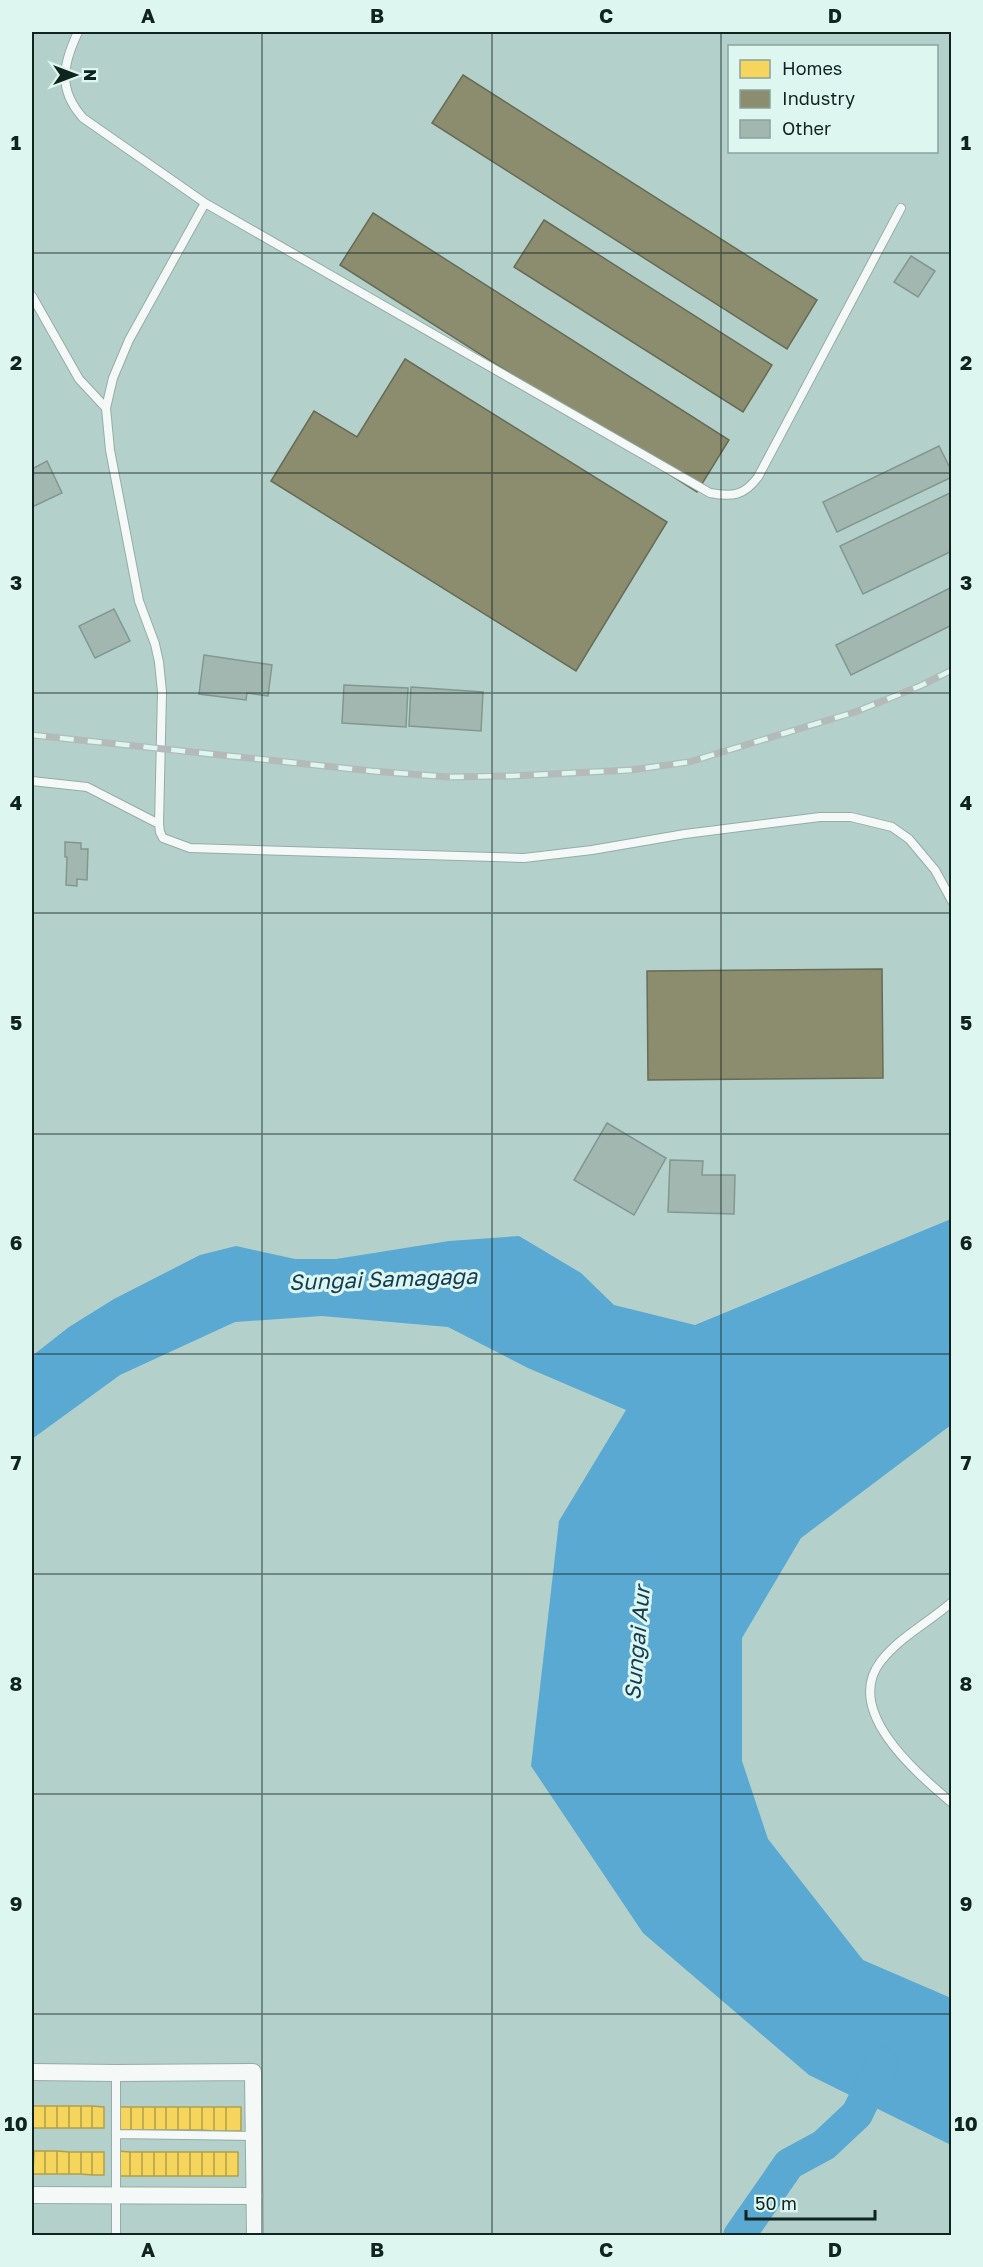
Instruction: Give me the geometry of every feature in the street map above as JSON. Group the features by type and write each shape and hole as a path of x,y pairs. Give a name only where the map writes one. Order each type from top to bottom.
{"street":[{"path":"32,2072 253,2072 255,2235"},
{"path":"32,2195 255,2196"}],"lane":[{"path":"78,32 65,69 65,87 71,105 83,118 205,203 710,493 726,496 738,495 750,487 758,477 901,208"},
{"path":"205,203 129,340 113,378 106,408 110,450 140,601 159,662 162,693 159,824 163,838 190,848 524,858 820,817 851,817 892,827 909,839 934,870 951,901"},
{"path":"32,296 79,379 106,408"},
{"path":"32,781 87,787 159,824"},
{"path":"951,1602 906,1635 880,1662 870,1690 873,1708 892,1744 914,1769 951,1803"},
{"path":"116,2073 116,2235"},
{"path":"116,2134 254,2136"}],"water":[{"path":"951,1219 951,1425 801,1538 742,1638 742,1761 768,1839 863,1960 951,1998 951,2145 809,2075 643,1933 531,1766 559,1521 626,1410 528,1368 448,1327 322,1316 235,1322 120,1375 32,1439 32,1356 69,1327 114,1299 200,1255 236,1246 295,1259 336,1259 449,1241 519,1236 581,1273 614,1305 695,1325"}],"building: Homes":[{"path":"33,2106 45,2106 45,2128 33,2128"},
{"path":"45,2106 57,2106 57,2128 45,2128"},
{"path":"57,2106 69,2106 69,2128 57,2128"},
{"path":"69,2106 81,2106 81,2128 69,2128"},
{"path":"81,2106 92,2106 92,2128 81,2128"},
{"path":"92,2106 104,2107 104,2128 92,2128"},
{"path":"119,2107 131,2107 131,2130 119,2130"},
{"path":"131,2107 143,2107 143,2130 131,2130"},
{"path":"143,2107 155,2107 155,2130 143,2130"},
{"path":"155,2107 166,2107 166,2130 155,2130"},
{"path":"166,2107 178,2107 178,2130 166,2130"},
{"path":"178,2107 190,2107 190,2130 178,2130"},
{"path":"190,2107 202,2107 202,2130 190,2130"},
{"path":"202,2107 214,2107 214,2131 202,2130"},
{"path":"214,2107 226,2107 226,2131 214,2131"},
{"path":"226,2107 241,2107 241,2131 226,2131"},
{"path":"32,2151 34,2151 33,2174 32,2174"},
{"path":"34,2151 45,2151 45,2174 33,2174"},
{"path":"45,2151 57,2151 57,2174 45,2174"},
{"path":"57,2151 69,2152 69,2174 57,2174"},
{"path":"118,2151 130,2152 130,2176 118,2176"},
{"path":"69,2152 81,2152 81,2174 69,2174"},
{"path":"81,2152 92,2152 92,2175 81,2174"},
{"path":"92,2152 104,2152 104,2175 92,2175"},
{"path":"130,2152 142,2152 142,2176 130,2176"},
{"path":"142,2152 154,2152 154,2176 142,2176"},
{"path":"154,2152 166,2152 166,2176 154,2176"},
{"path":"166,2152 178,2152 178,2176 166,2176"},
{"path":"178,2152 190,2152 190,2176 178,2176"},
{"path":"190,2152 202,2152 202,2176 190,2176"},
{"path":"202,2152 214,2152 214,2176 202,2176"},
{"path":"214,2152 226,2152 226,2176 214,2176"},
{"path":"226,2152 238,2152 238,2176 226,2176"}],"building: Industry":[{"path":"463,75 817,300 787,349 432,123"},
{"path":"373,213 729,440 697,492 340,265"},
{"path":"544,220 772,365 743,412 514,267"},
{"path":"405,359 667,522 576,671 271,481 314,411 357,437"},
{"path":"882,969 883,1078 648,1080 647,971"}],"building: Other":[{"path":"911,256 935,271 918,297 894,282"},
{"path":"939,446 952,472 952,477 837,532 823,502"},
{"path":"47,461 62,493 32,507 32,469"},
{"path":"952,492 952,551 863,594 840,546"},
{"path":"952,587 952,625 851,675 836,645"},
{"path":"114,609 130,641 95,658 79,626"},
{"path":"204,655 272,665 268,696 247,693 246,700 199,694"},
{"path":"344,685 408,688 406,727 342,723"},
{"path":"411,687 483,692 481,731 409,726"},
{"path":"65,842 81,843 81,849 88,849 87,880 77,879 77,886 66,885"},
{"path":"607,1123 666,1158 634,1215 574,1180"},
{"path":"670,1160 703,1161 702,1175 735,1175 734,1214 668,1212"}],"waterway":[{"path":"739,2236 789,2164 824,2145 857,2114 882,2063"}],"railway":[{"path":"32,735 448,777 631,770 689,762 855,712 920,686 952,670"}],"water label":[{"name":"Sungai Samagaga","path":"383,1279"},
{"name":"Sungai Aur","path":"637,1643"}]}
